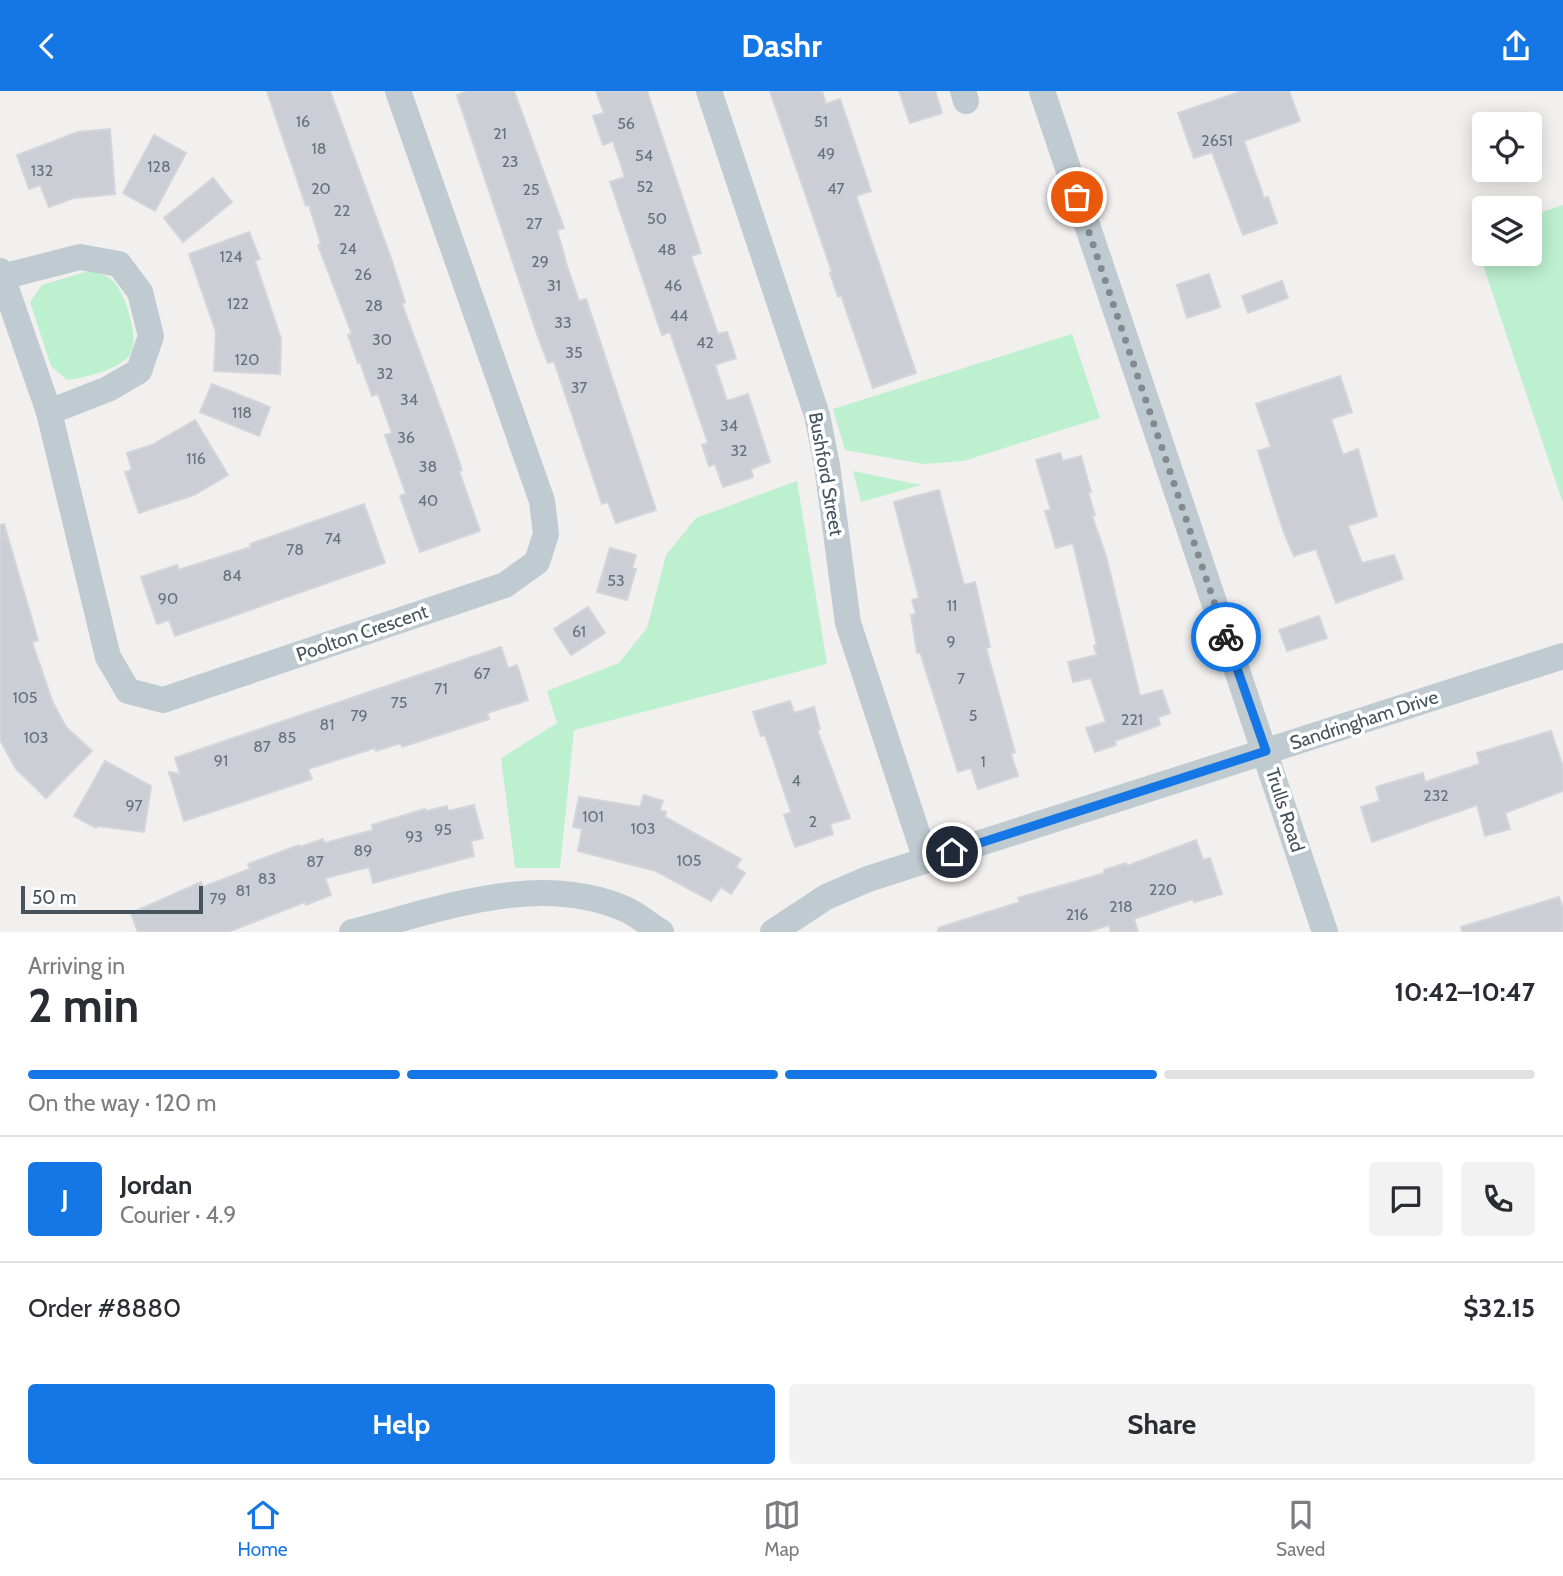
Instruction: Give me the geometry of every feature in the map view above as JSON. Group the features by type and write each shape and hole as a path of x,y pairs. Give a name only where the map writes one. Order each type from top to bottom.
{"street":[{"name":"Poolton Crescent","path":"1,274 49,412 108,657 128,691 163,701 505,585 537,562 546,534 541,501 398,91"},
{"name":"Bushford Street","path":"709,91 817,415 827,465 848,623 926,860"},
{"name":"Trulls Road","path":"1042,91 1147,410 1266,751 1325,932"},
{"path":"1,274 80,257 119,264 140,292 151,336 139,371 108,389 49,412"},
{"name":"Sandringham Drive","path":"773,932 826,897 926,860 1563,656"},
{"path":"352,932 498,894 567,893 625,909 661,932"}],"green space":[{"path":"1563,205 1563,503 1483,266 1542,266 1542,212"},
{"path":"88,271 107,277 117,286 130,315 133,346 131,353 120,364 92,375 67,380 51,366 30,302 42,285"},
{"path":"1072,334 1100,418 963,461 924,464 845,450 833,409"},
{"path":"853,471 921,485 861,502"},
{"path":"797,481 827,664 574,730 560,868 515,868 501,758 557,723 547,691 619,663 647,628 666,555 696,518"}],"building":[{"path":"267,91 330,91 392,261 405,302 402,304 448,429 480,531 420,552 400,496 406,494 385,435 392,433 378,394 372,396 360,362 358,363 348,335 352,334 318,245 321,244 309,205 306,206"},
{"path":"467,91 514,91 564,228 557,230 567,266 579,301 586,299 656,510 616,523 608,502 602,504 554,361 548,363 537,334 457,95"},
{"path":"596,91 647,91 701,253 691,256 718,334 727,332 736,358 715,365 727,401 748,394 770,462 751,469 753,477 723,487 715,464 709,466 702,445 708,443 670,332 662,335 610,182 625,177 613,141 603,145 593,116 604,113"},
{"path":"770,91 822,91 826,104 840,99 871,191 856,196 916,373 873,388 841,295 838,297 830,273 832,272"},
{"path":"899,91 935,91 942,113 910,123"},
{"path":"1242,91 1289,91 1300,121 1244,141 1264,198 1268,197 1277,223 1243,235 1212,152 1194,158 1178,113"},
{"path":"110,129 115,194 74,198 49,207 40,185 29,189 17,155 78,132"},
{"path":"154,135 186,153 155,211 123,193"},
{"path":"213,178 232,202 183,242 164,218"},
{"path":"249,232 260,259 255,261 281,339 280,374 214,371 216,332 189,254"},
{"path":"1209,274 1220,307 1187,318 1177,285"},
{"path":"1282,281 1288,298 1248,313 1242,296"},
{"path":"1340,376 1352,412 1331,419 1343,455 1358,449 1377,516 1348,526 1362,563 1394,555 1403,579 1336,603 1316,549 1294,556 1283,530 1258,451 1271,447 1256,404"},
{"path":"212,384 270,407 259,436 200,412"},
{"path":"195,420 228,475 194,495 139,513 125,472 132,470 127,453 152,445"},
{"path":"1060,453 1063,461 1081,456 1091,492 1088,492 1095,515 1092,516 1106,556 1140,696 1162,690 1170,713 1158,717 1160,725 1115,741 1116,745 1095,752 1086,728 1106,722 1091,678 1073,682 1068,662 1097,655 1094,646 1097,645 1073,543 1056,548 1045,511 1051,510 1036,460"},
{"path":"939,490 964,585 975,582 990,647 986,648 1015,752 1011,754 1018,776 978,789 971,768 958,772 920,652 917,653 911,615 916,614 912,600 919,598 894,502"},
{"path":"364,504 385,563 175,636 169,620 157,624 141,577 177,565 178,570 251,547 250,544"},
{"path":"4,524 38,640 32,642 53,703 66,727 92,751 46,798 16,769 0,740 0,525"},
{"path":"610,548 636,555 632,568 636,569 627,600 597,592"},
{"path":"588,607 605,633 571,655 554,629"},
{"path":"1319,616 1327,638 1287,651 1279,630"},
{"path":"501,647 508,668 517,665 528,700 487,713 489,719 402,747 401,743 376,751 375,748 308,769 312,779 184,821 169,772 180,774 175,758"},
{"path":"790,701 794,713 814,707 820,729 817,730 850,818 830,824 833,834 795,847 784,815 791,812 765,735 761,736 753,712"},
{"path":"1551,731 1563,767 1563,791 1505,813 1510,829 1485,836 1477,805 1372,842 1361,807 1380,801 1376,787 1423,773 1425,782 1480,764 1477,753"},
{"path":"105,761 151,786 144,832 96,828 74,816"},
{"path":"644,795 663,801 660,810 666,812 665,817 741,859 736,867 745,873 731,894 721,887 711,901 656,871 578,851 582,829 573,827 579,797 640,807"},
{"path":"474,805 483,838 471,841 474,856 373,883 369,867 325,878 331,895 306,905 305,902 228,932 138,932 131,913 201,882 203,887 250,869 248,864 299,845 300,847 323,839 325,843 373,830 372,825 425,809 426,811 447,806 448,811"},
{"path":"1196,840 1203,860 1210,858 1222,894 1194,902 1193,899 1134,919 1138,932 1111,932 1109,925 1088,932 938,932 938,928 1020,902 1018,898 1105,873 1104,870 1126,863 1127,866"},
{"path":"1559,897 1563,909 1563,932 1462,932 1461,927"}],"way so far":[{"path":"1077,197 1226,637"}],"route":[{"path":"952,852 1266,751 1226,637"}]}
